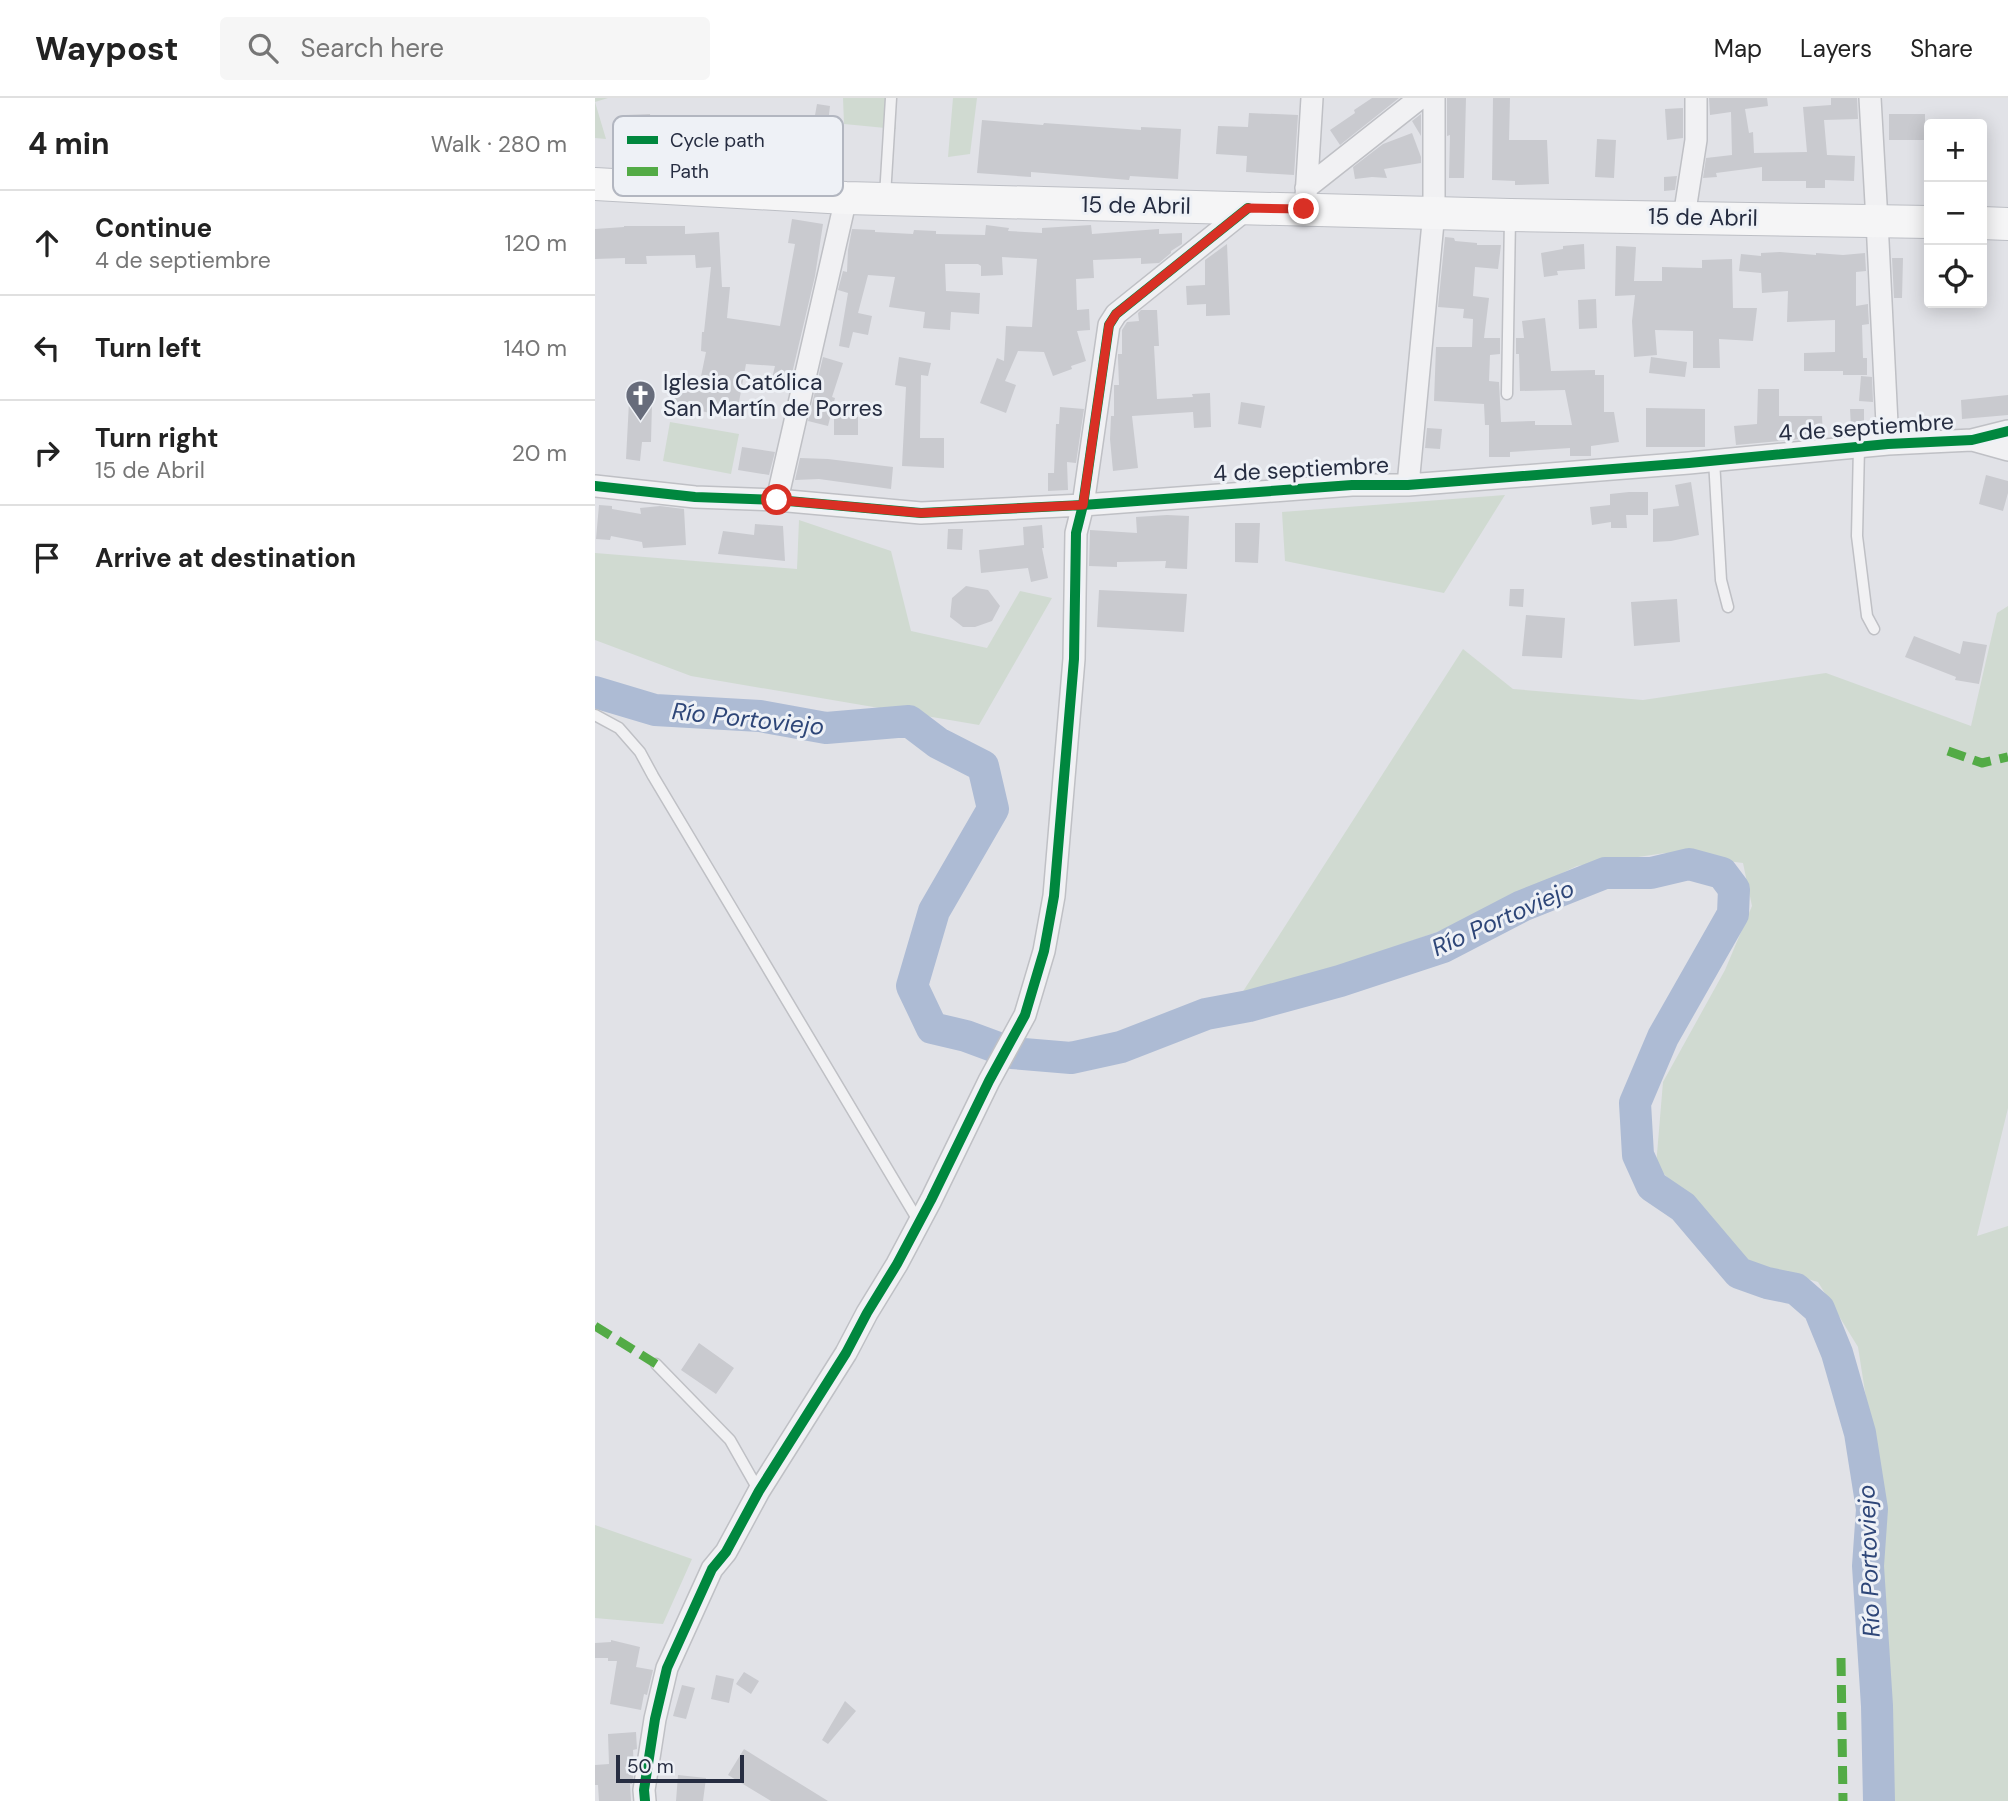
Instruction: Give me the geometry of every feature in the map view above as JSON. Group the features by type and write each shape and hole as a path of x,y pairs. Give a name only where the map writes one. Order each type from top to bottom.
{"main road":[{"name":"15 de Abril","path":"595,184 613,185"},
{"name":"15 de Abril","path":"810,196 1248,208 1305,199 1434,212 1510,215 1924,222"},
{"path":"1987,223 2008,224"}],"street":[{"path":"1305,199 1312,98"},
{"path":"1305,199 1420,98"},
{"path":"1408,485 1434,212 1434,98"},
{"path":"1684,217 1696,140 1696,98"},
{"path":"1870,98 1888,444"},
{"path":"777,500 846,198"},
{"path":"645,1801 644,1790 655,1719 667,1668 712,1569 726,1552 759,1490 846,1353 919,1222 1025,1015 1044,951 1054,896 1074,659 1076,533 1083,505 1109,325 1116,314 1248,208"},
{"name":"4 de septiembre","path":"595,486 695,497 777,500 921,513 1083,505 1352,485 1408,485 1888,444 1972,440 2008,431"},
{"path":"1972,440 2008,450"}],"lane":[{"path":"885,199 891,98"},
{"path":"1507,394 1510,215"},
{"path":"1859,447 1857,536 1867,616 1874,629"},
{"path":"1714,460 1721,580 1728,607"},
{"path":"595,715 619,728 641,752 919,1222"},
{"path":"656,1363 730,1440 759,1490"}],"shaded area":[{"path":"843,98 893,98 896,129 844,124"},
{"path":"953,98 977,98 970,154 948,157"},
{"path":"595,102 606,139 595,138"},
{"path":"670,422 739,434 731,474 663,461"},
{"path":"1505,495 1444,593 1285,561 1282,512"},
{"path":"799,520 891,551 911,631 987,648 1020,591 1052,598 979,725 691,676 595,640 595,553 797,569"},
{"path":"2008,606 2008,1108 1977,1236 2008,1226 2008,1801 1892,1801 1892,1746 1884,1621 1884,1513 1858,1347 1818,1282 1749,1262 1656,1166 1663,1082 1725,970 1752,906 1743,863 1665,853 1577,866 1440,931 1343,965 1242,993 1463,649 1513,689 1643,700 1826,673 1971,726 1997,613"},
{"path":"595,1525 692,1559 663,1624 595,1618"}],"building":[{"path":"1372,98 1399,98 1340,145 1330,130"},
{"path":"1447,98 1466,98 1464,178 1449,178"},
{"path":"1493,98 1510,98 1509,140 1547,140 1549,184 1515,185 1515,181 1492,180"},
{"path":"1709,98 1767,98 1768,106 1745,109 1749,133 1753,132 1754,153 1807,152 1803,107 1831,105 1831,98 1857,98 1858,119 1824,120 1827,155 1855,156 1854,181 1825,180 1825,188 1806,188 1806,181 1762,181 1762,167 1716,173 1717,177 1703,178 1706,158 1732,155 1731,112 1710,115"},
{"path":"817,104 830,106 829,116 815,116"},
{"path":"1683,108 1683,138 1667,140 1665,109"},
{"path":"1249,113 1298,115 1294,175 1246,172 1247,156 1216,154 1218,126 1248,127"},
{"path":"650,114 650,116 626,116"},
{"path":"1421,114 1421,136 1412,121"},
{"path":"1889,114 1925,114 1924,140 1889,140"},
{"path":"982,120 1141,130 1141,127 1181,129 1178,179 1130,176 1129,180 1031,172 1031,177 977,173"},
{"path":"1412,133 1421,163 1384,169 1387,178 1355,179 1353,167 1383,144"},
{"path":"1597,139 1616,140 1614,178 1595,177"},
{"path":"1677,176 1675,190 1664,191 1664,177"},
{"path":"792,219 823,224 815,276 790,382 772,378 775,366 746,364 736,418 670,405 675,386 698,391 706,352 701,351 702,332 711,267 696,268 695,255 646,256 647,264 625,264 625,258 595,259 595,229 685,226 685,234 719,232 722,287 730,287 727,318 780,326 795,244 788,243"},
{"path":"986,225 1009,228 1008,231 1042,233 1042,228 1091,225 1092,234 1159,229 1159,234 1182,233 1182,244 1159,263 1141,264 1141,258 1093,260 1094,278 1076,279 1077,310 1089,309 1090,330 1077,331 1086,361 1053,376 1044,352 1018,351 1005,381 1016,385 1006,413 980,403 997,358 1004,361 1006,326 1032,327 1037,259 1002,257 1003,275 981,276 981,266 978,264 945,264 946,291 980,293 979,314 951,312 950,330 923,328 925,312 889,307 895,277 868,275 858,313 872,316 868,335 853,332 849,348 839,346 848,293 838,290 843,271 847,272 852,229 913,234 914,230 936,231 936,234 985,235"},
{"path":"1445,237 1477,245 1501,245 1498,269 1475,267 1473,296 1489,298 1484,338 1500,338 1500,354 1490,355 1489,381 1499,382 1501,422 1535,421 1535,425 1572,425 1565,390 1520,391 1516,338 1524,338 1522,321 1545,318 1551,371 1595,370 1595,375 1604,375 1604,412 1614,412 1619,442 1591,446 1591,456 1570,456 1570,448 1510,452 1510,457 1489,457 1489,425 1485,425 1484,404 1434,401 1436,347 1472,347 1473,319 1463,318 1464,309 1438,307"},
{"path":"1227,244 1230,315 1206,316 1206,304 1187,305 1186,286 1205,285 1205,260"},
{"path":"1584,244 1585,269 1557,271 1558,275 1544,277 1541,253 1563,249 1563,246"},
{"path":"1616,246 1636,247 1634,281 1662,281 1662,267 1702,268 1702,260 1732,259 1733,308 1757,308 1753,341 1719,339 1720,368 1693,368 1693,331 1655,330 1657,355 1634,357 1632,321 1635,295 1615,296"},
{"path":"1761,253 1816,255 1865,253 1866,271 1856,272 1856,306 1868,304 1869,324 1862,325 1863,358 1867,358 1867,375 1843,375 1843,371 1804,371 1804,353 1835,352 1835,320 1787,322 1788,291 1762,293 1761,273 1739,271 1741,254 1761,256"},
{"path":"1892,258 1903,258 1902,298 1894,298"},
{"path":"1596,299 1597,328 1579,329 1578,300"},
{"path":"1141,310 1157,310 1159,346 1154,346 1157,399 1210,393 1211,427 1194,428 1193,412 1132,416 1138,468 1113,471 1111,416 1114,416 1114,385 1119,385 1118,354 1122,354 1122,330 1127,322 1139,321 1138,313"},
{"path":"823,357 843,363 832,397 835,398 828,426 808,421"},
{"path":"899,357 931,363 928,376 921,375 920,438 944,438 944,468 902,466 906,387 895,385"},
{"path":"1651,357 1687,362 1685,377 1649,373"},
{"path":"1861,376 1872,377 1873,402 1859,401"},
{"path":"1758,389 1779,389 1779,416 1822,416 1823,437 1736,445 1734,426 1757,424"},
{"path":"2008,395 2008,415 1962,419 1961,400"},
{"name":"Iglesia Católica San Martín de Porres","path":"629,402 652,403 651,442 642,442 640,461 626,459"},
{"path":"1241,402 1265,406 1261,428 1238,424"},
{"path":"1060,407 1084,409 1076,463 1067,462 1068,490 1048,491 1048,473 1054,473 1056,424 1059,424"},
{"path":"1646,408 1705,409 1705,447 1646,447"},
{"path":"1850,409 1864,409 1864,427 1851,427"},
{"path":"834,417 858,417 858,435 834,435"},
{"path":"1427,428 1442,429 1440,449 1425,448"},
{"path":"742,447 775,452 769,475 738,470"},
{"path":"800,458 893,467 891,489 819,479 795,480"},
{"path":"1986,475 2008,481 2003,511 1979,504"},
{"path":"1691,482 1699,535 1653,542 1653,509 1679,506 1675,485"},
{"path":"1648,492 1648,515 1626,515 1627,528 1611,528 1611,522 1592,525 1590,507 1610,505 1610,494"},
{"path":"599,505 641,514 640,508 660,506 684,509 686,545 643,548 642,542 611,536 610,540 596,539"},
{"path":"1189,516 1187,569 1165,568 1166,561 1117,562 1117,567 1089,566 1090,530 1137,533 1136,517"},
{"path":"1235,523 1260,523 1258,563 1235,562"},
{"path":"755,524 783,526 785,561 718,554 723,531 754,535"},
{"path":"1042,525 1042,548 1048,578 1031,582 1028,568 981,573 979,550 1024,545 1023,527"},
{"path":"948,529 963,529 962,550 947,549"},
{"path":"966,586 988,590 1000,606 992,621 975,627 963,627 950,617 952,598"},
{"path":"1510,589 1524,589 1523,607 1509,606"},
{"path":"1099,590 1187,594 1184,632 1097,627"},
{"path":"1677,599 1680,642 1634,646 1631,602"},
{"path":"1526,615 1565,618 1562,658 1522,656"},
{"path":"1914,636 1960,654 1963,641 1987,645 1979,684 1955,680 1956,677 1905,657"},
{"path":"699,1343 734,1368 716,1394 681,1370"},
{"path":"611,1640 640,1647 636,1667 653,1670 641,1710 610,1704 617,1661 595,1658 595,1643"},
{"path":"744,1672 759,1681 751,1694 736,1684"},
{"path":"716,1675 734,1679 729,1703 711,1699"},
{"path":"682,1685 695,1688 686,1719 673,1716"},
{"path":"845,1701 856,1711 828,1744 822,1740"},
{"path":"636,1732 637,1749 633,1750 634,1771 630,1784 631,1801 599,1801 598,1785 595,1785 595,1765 609,1764 608,1734"},
{"path":"744,1749 828,1801 771,1801 728,1775"},
{"path":"678,1775 706,1778 703,1801 676,1801"}],"waterway":[{"name":"Río Portoviejo","path":"595,692 655,710 760,716 826,728 909,721 938,743 983,766 993,809 934,911 912,986 932,1028 966,1036 1012,1053 1071,1058 1121,1047 1206,1014 1249,1006 1340,981 1443,947 1522,906 1605,873 1651,873 1689,864 1722,873 1734,889 1733,914 1663,1037 1635,1103 1638,1155 1652,1186 1683,1207 1739,1273 1796,1289 1819,1309 1837,1353 1860,1433 1872,1509 1868,1566 1877,1706 1879,1801"}],"marked path":[{"path":"1948,751 1982,763 2008,757"},
{"path":"595,1326 656,1364"},
{"path":"1841,1658 1843,1801"}],"cycle path":[{"path":"645,1801 644,1790 655,1719 667,1668 712,1569 726,1552 759,1491 846,1353 897,1264 1025,1015 1044,951 1054,896 1074,659 1076,533 1083,505 1109,325 1116,314 1248,208"},
{"path":"595,486 695,497 777,500 921,513 1083,505 1352,485 1408,485 1888,444 1972,440 2008,431"}],"place":[{"name":"Iglesia Católica San Martín de Porres","path":"640,422"}],"route":[{"path":"777,500 921,513 1083,505 1109,325 1116,314 1248,208 1304,209"}]}
